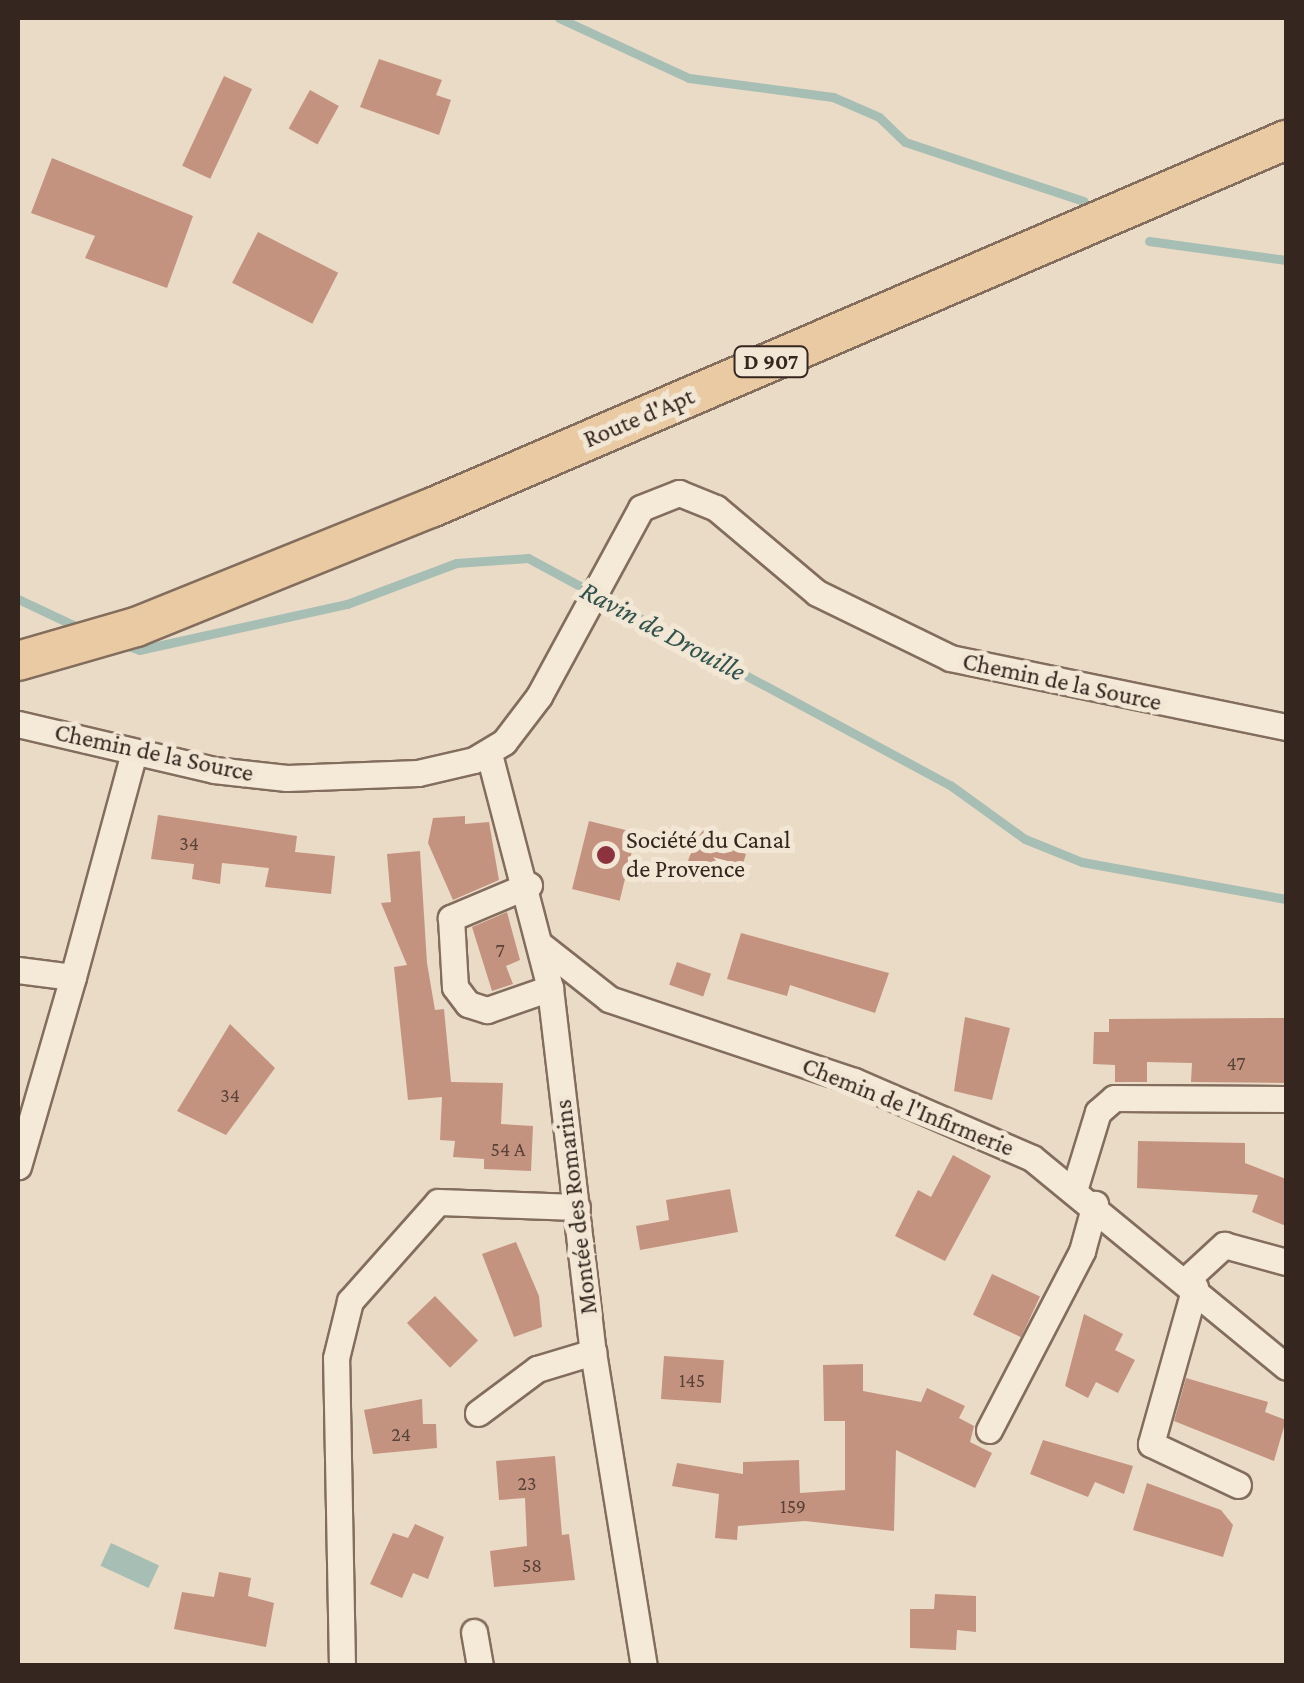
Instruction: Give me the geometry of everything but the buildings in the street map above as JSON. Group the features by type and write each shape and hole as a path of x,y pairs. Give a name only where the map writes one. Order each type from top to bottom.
{"main road":[{"name":"Route d'Apt","path":"36,660 136,626 1286,140"}],"street":[{"name":"Chemin de la Source","path":"18,723 214,770 337,779 440,770 489,754 518,728 562,658 628,528 650,499 694,496 794,578 950,658 1286,727"},
{"path":"18,1166 134,753"},
{"name":"Montée des Romarins","path":"489,754 529,885 550,988 593,1352 644,1666"},
{"path":"529,885 451,918 454,987 468,1004 487,1010 550,988"},
{"name":"Chemin de l'Infirmerie","path":"542,946 609,999 872,1088 983,1133 1085,1195 1286,1367"},
{"path":"18,970 74,976"},
{"path":"989,1430 1082,1251 1085,1195 1098,1112 1114,1098 1286,1099"},
{"path":"342,1666 336,1358 350,1300 438,1202 577,1208"},
{"path":"1238,1485 1151,1444 1191,1284 1224,1244 1286,1262"},
{"path":"478,1413 537,1369 593,1352"},
{"path":"474,1632 480,1666"}],"shaded area":[{"path":"111,1543 159,1565 148,1588 100,1566"}],"waterway":[{"path":"559,18 689,78 833,97 879,117 905,142 1083,201"},
{"path":"1149,241 1286,260"},
{"name":"Ravin de Drouille","path":"122,644 139,650 347,604 456,563 528,558 950,785 1025,839 1082,862 1286,899"},
{"name":"Ravin de Drouille","path":"18,599 84,630"}],"place":[{"name":"Société du Canal de Provence","path":"606,855"}]}
